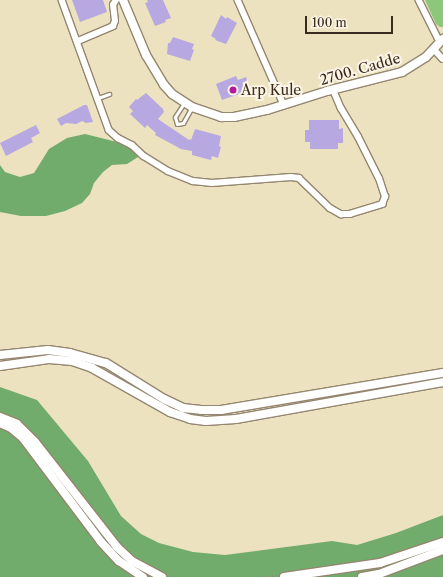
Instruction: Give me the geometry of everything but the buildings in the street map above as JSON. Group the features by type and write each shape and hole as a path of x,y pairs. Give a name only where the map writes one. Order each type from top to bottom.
{"street":[{"path":"62,0 109,130 118,138 132,145 144,156 168,171 193,181 212,183 275,177 299,178 330,208 341,214 350,214 382,204 385,197 380,179 358,137 341,109 333,90"},
{"path":"78,41 113,26 115,21 112,5 116,0"},
{"name":"2700. Cadde","path":"124,0 157,76 172,94 192,107 211,115 234,117 284,105 333,90 402,72 417,64 434,49 441,40"},
{"path":"238,0 284,105"},
{"path":"418,0 441,40"},
{"path":"434,49 443,59"},
{"path":"0,355 48,350 70,353 106,363 164,399 183,408 201,410 221,410 443,373"},
{"path":"0,366 49,359 72,361 92,368 170,412 190,419 206,421 236,419 443,382"},
{"path":"0,417 17,424 35,442 117,547 132,561 162,577"},
{"path":"0,423 11,428 23,438 101,542 118,561 142,577"},
{"path":"284,577 374,565 443,542"},
{"path":"362,577 379,574 443,550"}],"lane":[{"path":"97,98 109,94"},
{"path":"184,102 175,117 177,124 183,123 192,107"}],"green space":[{"path":"425,0 443,0 443,27 436,24"},
{"path":"85,134 129,145 138,157 127,164 112,165 103,172 94,183 90,194 82,203 65,211 46,216 21,216 0,212 0,165 5,172 20,177 34,173 49,149 67,138"},
{"path":"0,387 37,400 88,461 121,516 141,534 159,543 193,552 225,555 332,541 357,545 396,533 443,515 443,577 0,577"}],"place":[{"name":"Arp Kule","path":"233,90"}]}
